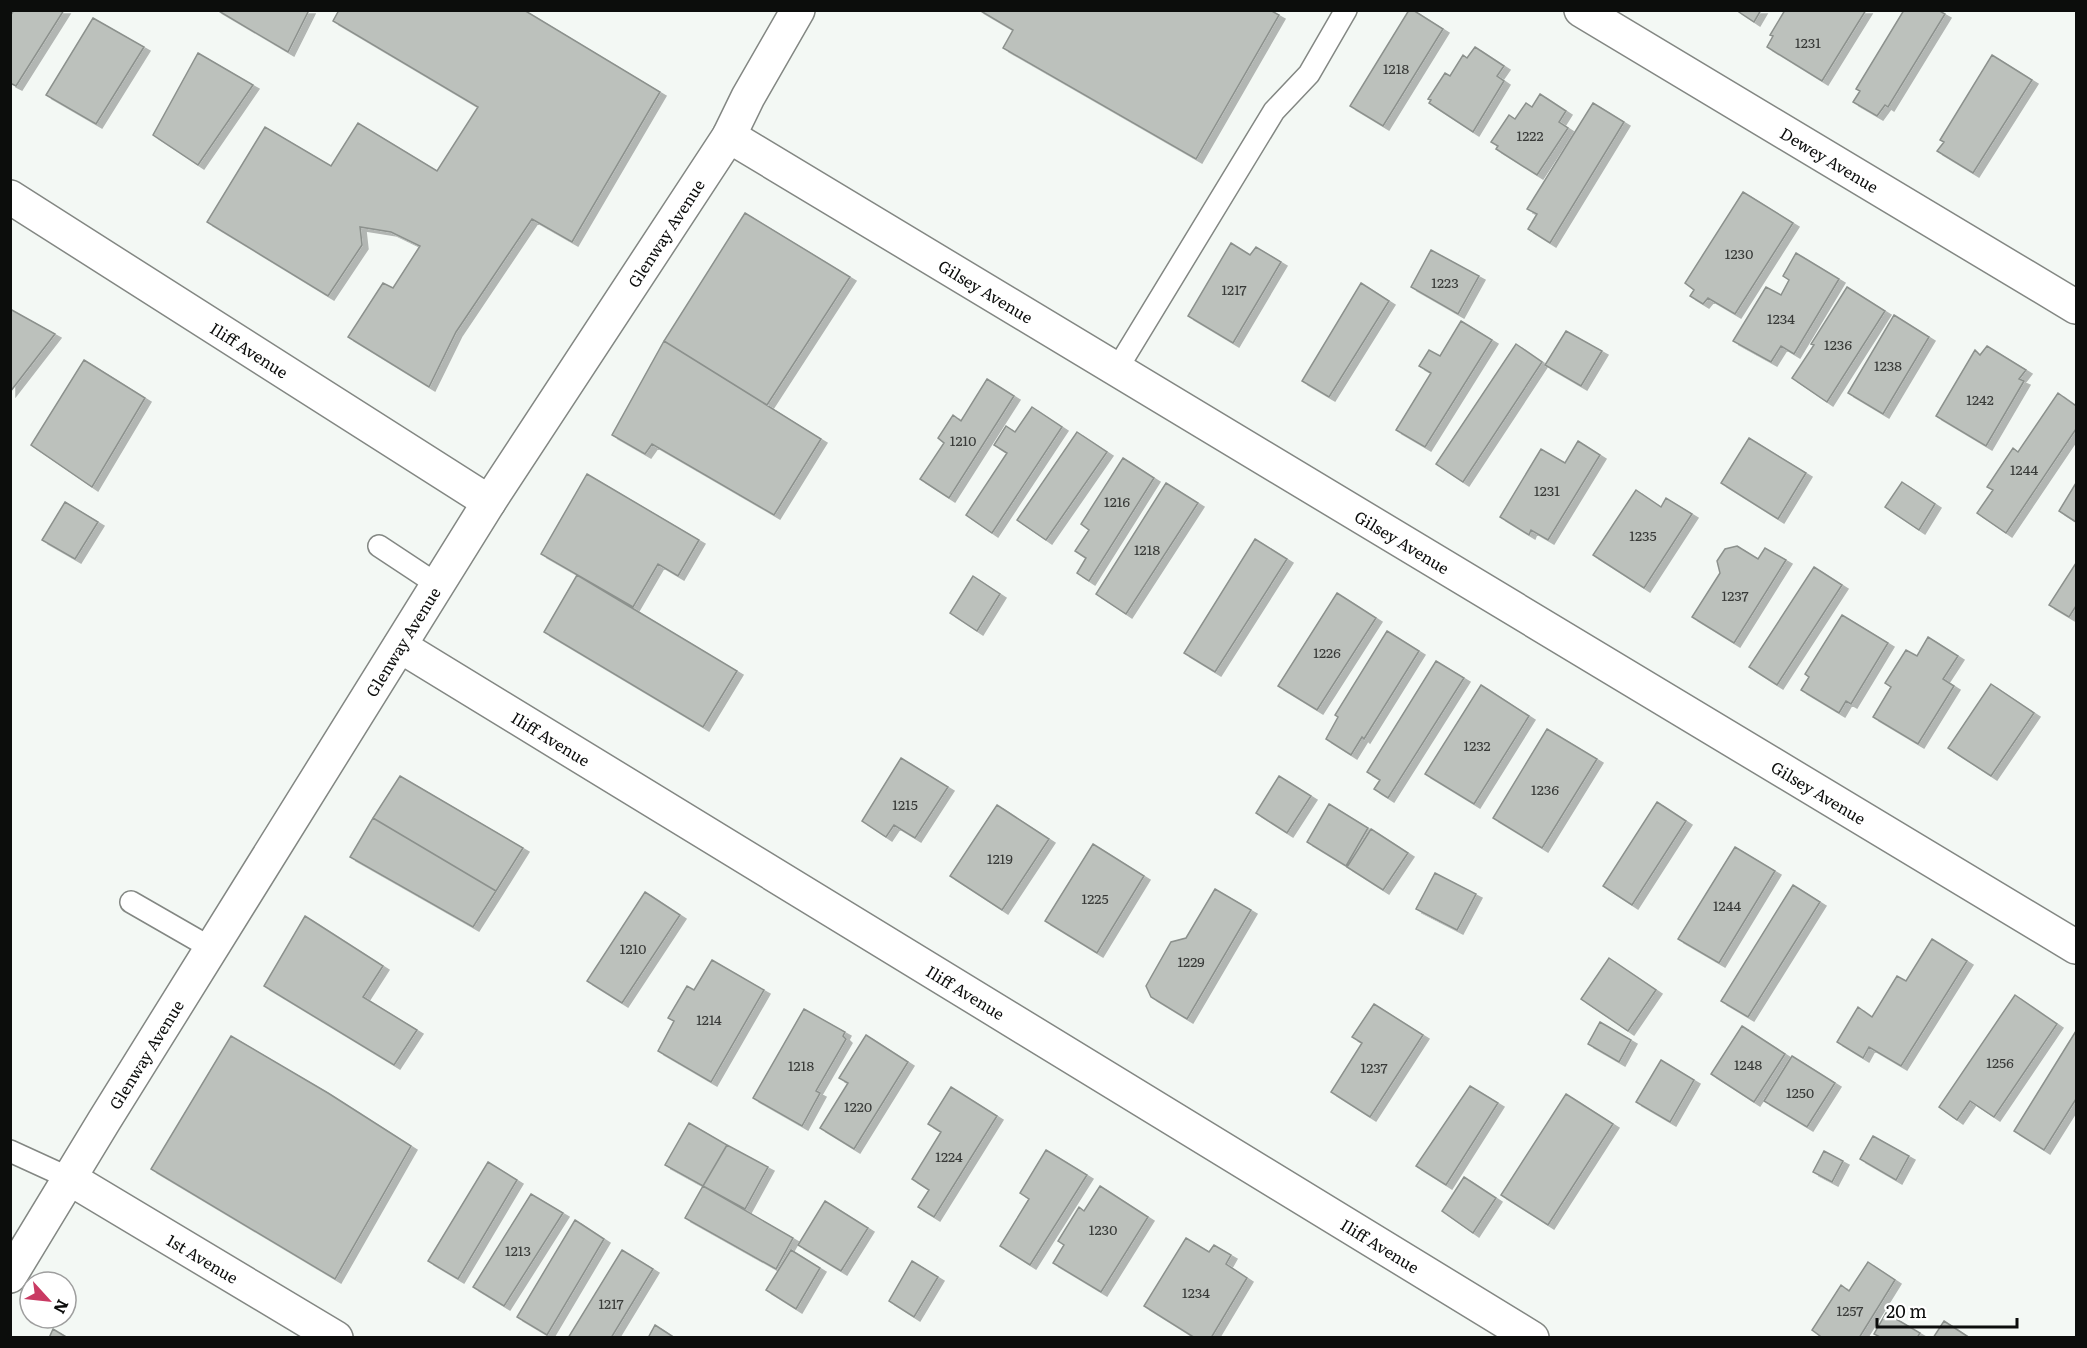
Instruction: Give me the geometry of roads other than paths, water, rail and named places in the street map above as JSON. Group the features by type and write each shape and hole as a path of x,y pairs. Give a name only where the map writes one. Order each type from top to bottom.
{"street":[{"name":"Glenway Avenue","path":"10,1276 489,501 729,136 748,97 798,10"},
{"name":"Dewey Avenue","path":"1581,10 2076,307"},
{"name":"Gilsey Avenue","path":"729,136 2076,947"},
{"name":"Iliff Avenue","path":"10,197 489,501"},
{"name":"Iliff Avenue","path":"400,646 1532,1338"},
{"name":"1st Avenue","path":"69,1178 336,1338"}],"lane":[{"path":"1117,369 1274,111 1309,74 1346,10"},
{"path":"379,546 438,585"},
{"path":"131,902 211,948"},
{"path":"10,1151 69,1178"}]}
